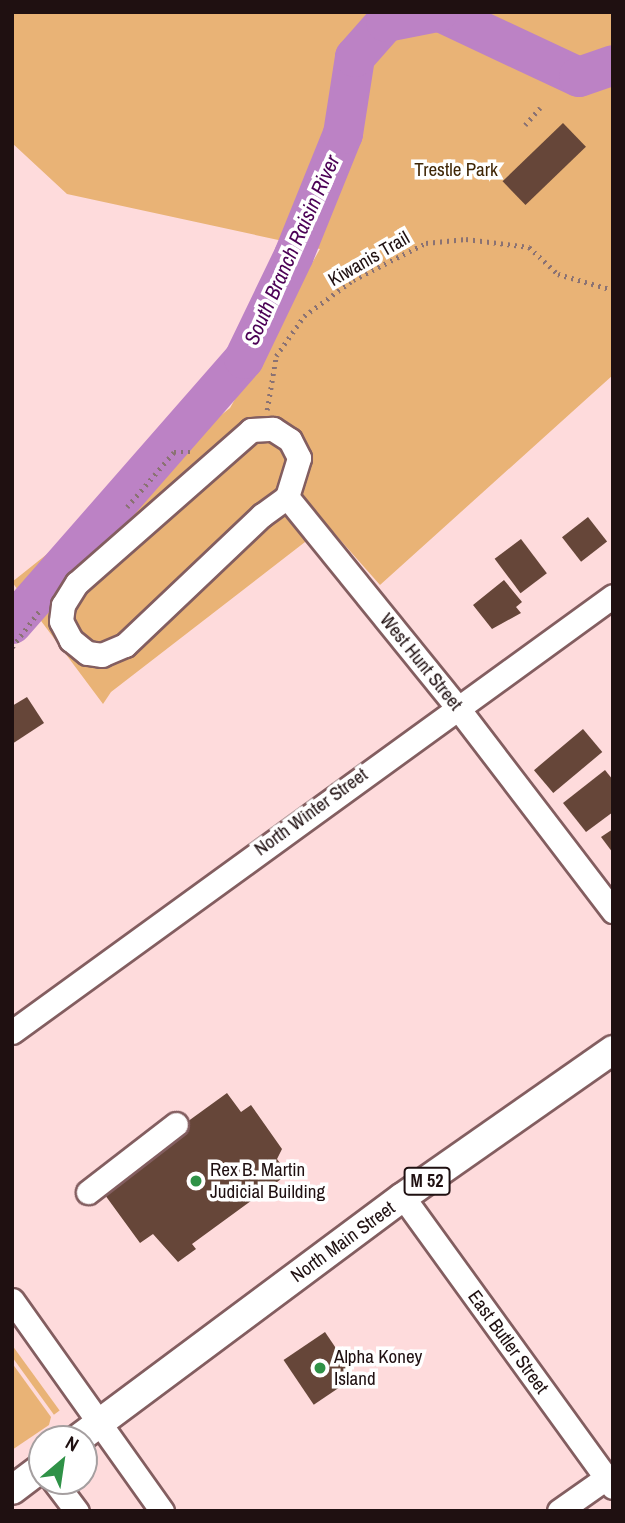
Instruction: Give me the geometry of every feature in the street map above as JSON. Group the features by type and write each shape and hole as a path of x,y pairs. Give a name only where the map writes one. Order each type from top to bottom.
{"main road":[{"name":"North Main Street","path":"96,1425 404,1197 613,1050"},
{"path":"12,1490 28,1478"}],"street":[{"path":"253,423 273,429 290,440 299,458 287,497 262,515 125,645 102,655 87,653 71,640 61,621 63,604 78,583 253,423"},
{"name":"West Hunt Street","path":"287,497 457,707 613,911"},
{"name":"North Winter Street","path":"12,1032 613,596"},
{"path":"89,1192 176,1124"},
{"name":"East Butler Street","path":"404,1197 610,1482"},
{"path":"12,1300 85,1425"},
{"path":"98,1442 162,1511"},
{"path":"559,1511 610,1482"},
{"path":"65,1495 77,1511"}],"path":[{"path":"525,125 540,108"},
{"name":"Kiwanis Trail","path":"253,423 267,413 276,356 304,316 353,280 425,243 466,239 529,247 558,274 613,290"},
{"path":"122,513 174,452 204,453"},
{"path":"12,647 44,604"}],"green space":[{"name":"Trestle Park","path":"12,12 613,12 613,375 380,585 327,525 111,692 103,704 12,582 230,408 320,249 67,194 12,143"},
{"path":"12,1345 60,1411 54,1415 12,1357"},
{"path":"12,1363 51,1417 49,1425 28,1425 28,1439 12,1450"}],"building":[{"path":"563,123 586,147 525,205 503,181"},
{"path":"588,517 607,541 581,562 562,537"},
{"path":"521,539 547,573 521,593 495,559"},
{"path":"504,580 522,602 516,607 521,613 492,629 473,605"},
{"path":"27,697 44,723 12,744 12,706"},
{"path":"583,729 602,752 553,793 534,770"},
{"path":"605,770 613,780 613,812 586,832 563,803"},
{"path":"613,829 613,853 601,837"},
{"name":"Rex B. Martin Judicial Building","path":"227,1093 241,1112 251,1105 282,1149 277,1159 288,1174 192,1244 196,1249 178,1262 153,1234 140,1243 105,1195 118,1186 111,1177"},
{"name":"Alpha Koney Island","path":"325,1332 355,1377 314,1405 284,1360"}],"waterway":[{"name":"South Branch Raisin River","path":"12,624 244,359 294,255 343,134 355,57 386,22 438,12"},
{"name":"South Branch Raisin River","path":"440,12 579,77 613,65"}],"place":[{"name":"Rex B. Martin Judicial Building","path":"196,1181"},
{"name":"Alpha Koney Island","path":"320,1368"}]}
